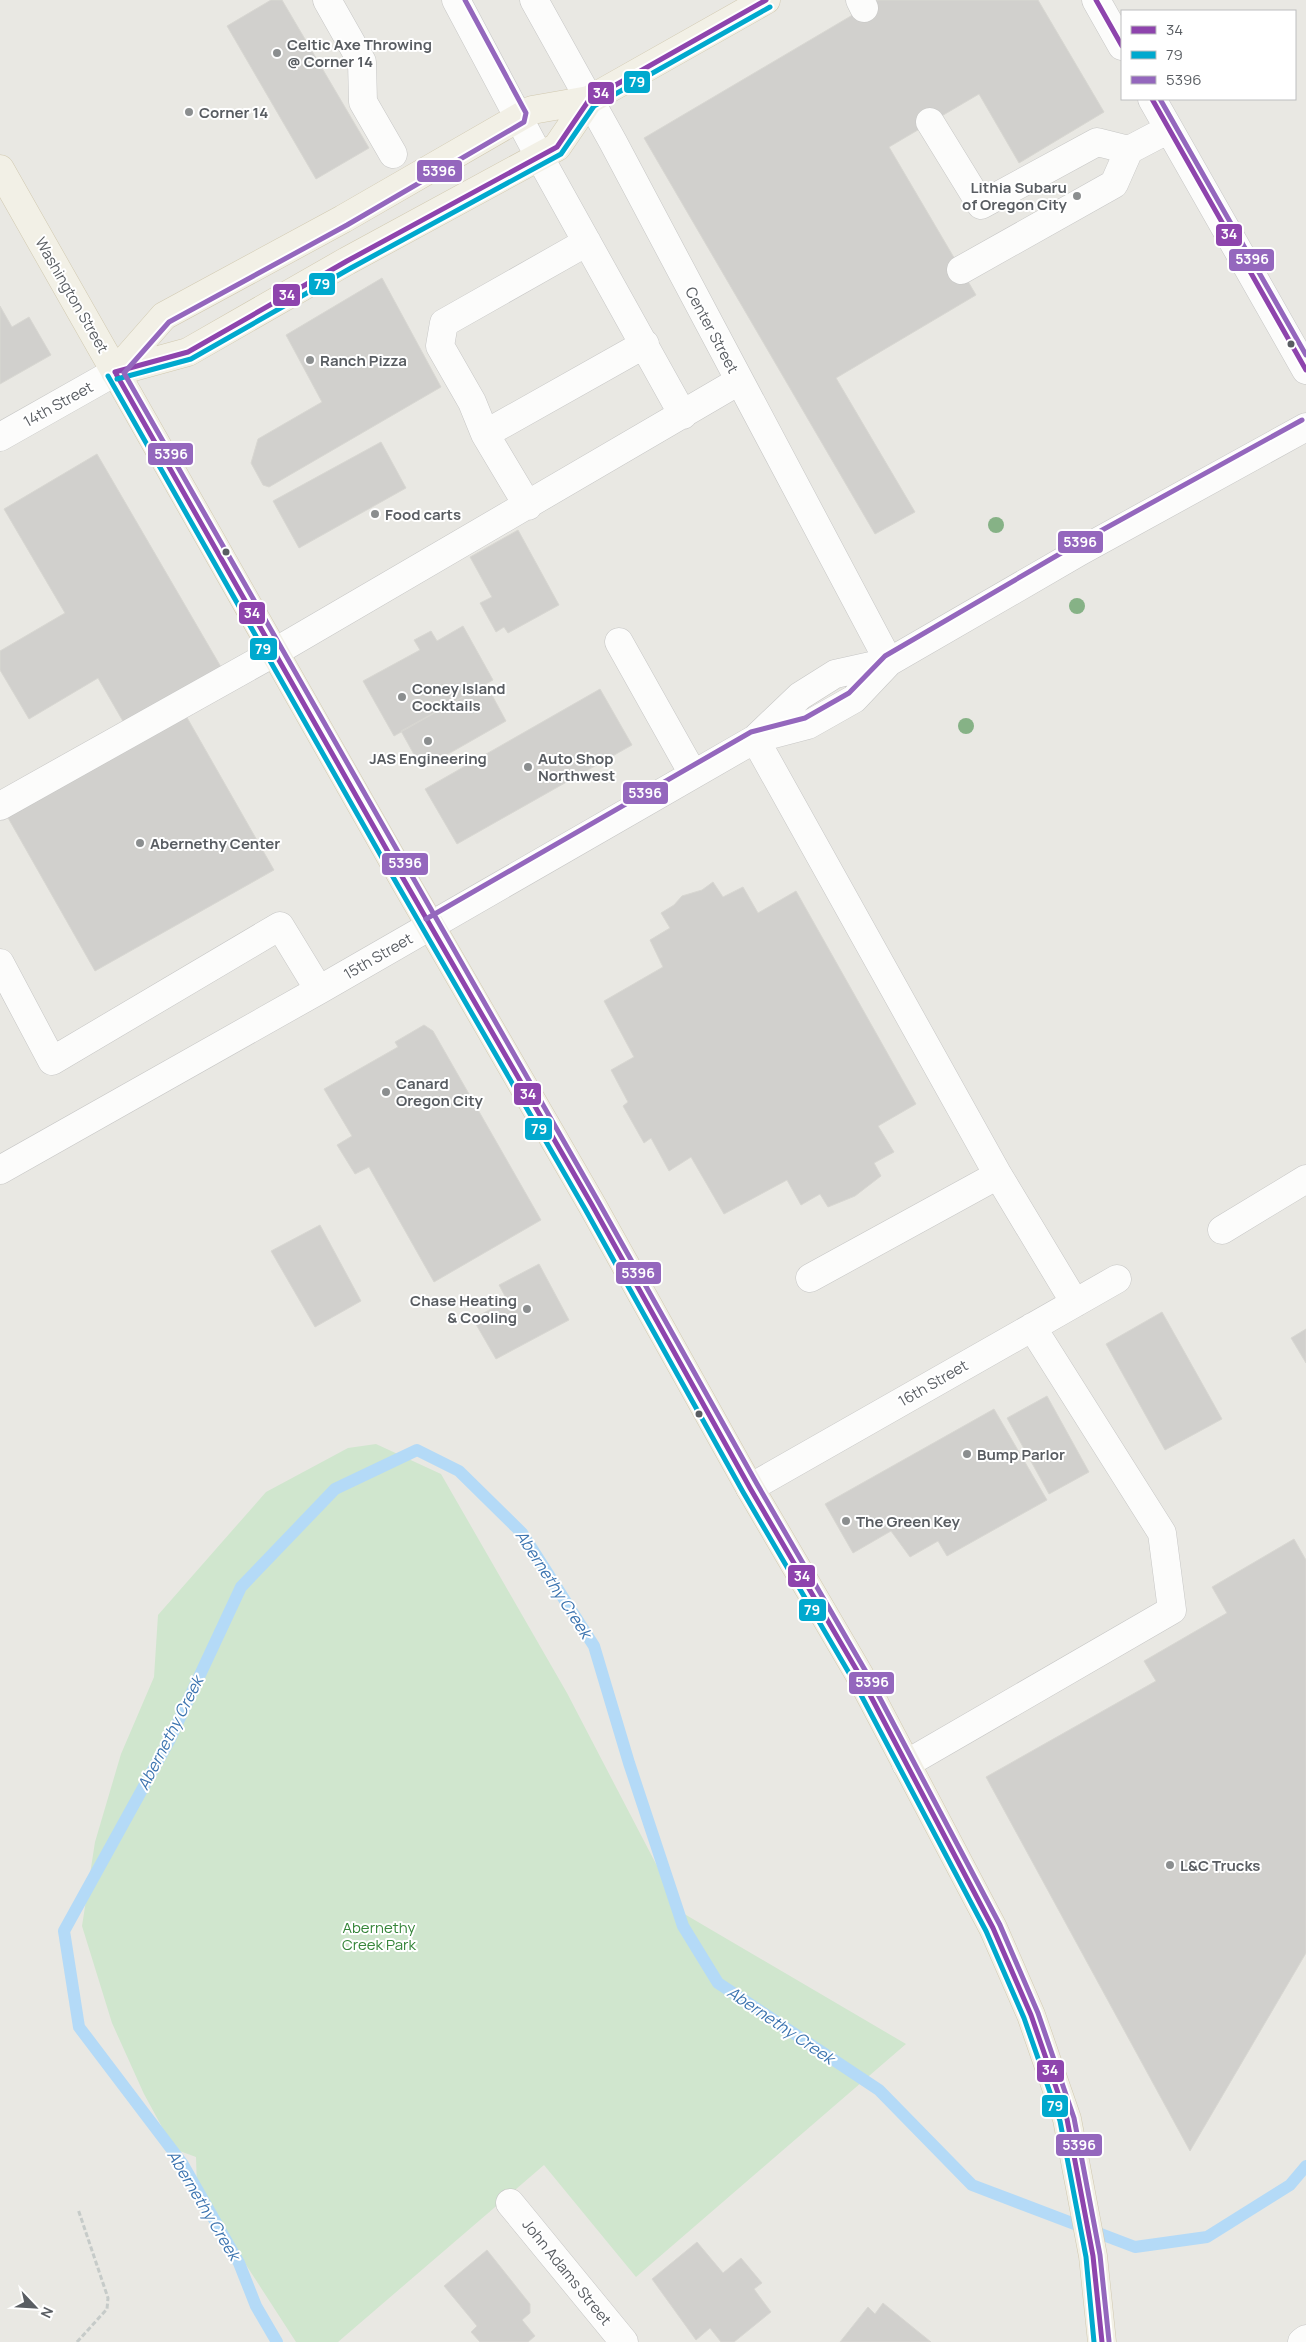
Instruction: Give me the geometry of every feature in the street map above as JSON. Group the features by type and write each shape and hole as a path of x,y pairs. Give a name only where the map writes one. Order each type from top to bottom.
{"main road":[{"name":"14th Street","path":"115,372 164,316 343,218 532,110 588,100 766,0"},
{"name":"14th Street","path":"115,372 188,352 557,147 588,100"},
{"name":"Washington Street","path":"0,169 430,926 588,1197 750,1488 858,1674 993,1928 1047,2060 1067,2119 1093,2256 1102,2342"}],"street":[{"path":"327,0 362,62 363,102 393,154"},
{"path":"456,0 539,156 683,415"},
{"name":"Center Street","path":"534,0 889,662"},
{"path":"1096,0 1121,44"},
{"path":"1153,100 1306,370"},
{"path":"930,122 981,205 1097,142 1129,150"},
{"path":"961,270 1114,184 1129,150 1169,128"},
{"path":"528,506 485,434 472,402 440,346 444,323 587,242"},
{"path":"485,434 645,344"},
{"name":"14th Street","path":"0,437 115,372"},
{"path":"0,806 275,652 740,381"},
{"name":"15th Street","path":"0,1170 319,990 755,739 800,696 835,674 889,662 1079,552 1306,428"},
{"path":"619,642 693,774"},
{"path":"755,739 998,1175 1076,1303"},
{"path":"0,963 52,1061 280,926 319,990"},
{"path":"810,1278 998,1175"},
{"path":"1222,1230 1306,1179"},
{"name":"16th Street","path":"750,1488 1117,1279"},
{"path":"906,1764 1172,1610 1162,1533 1032,1327"},
{"name":"John Adams Street","path":"510,2203 624,2342"},
{"path":"1302,2342 1306,2338"}],"path":[{"path":"78,2209 108,2298 107,2309 78,2342"}],"green space":[{"name":"Abernethy Creek Park","path":"376,1444 441,1474 567,1693 681,1912 906,2044 636,2277 544,2165 338,2342 296,2342 197,2189 196,2157 174,2149 144,2094 112,2023 82,1926 95,1842 121,1754 154,1677 158,1615 266,1492 348,1448"}],"building":[{"name":"Corner 14","path":"271,0 282,0 369,148 316,179 227,26"},
{"path":"878,0 1038,0 1104,112 1019,163 979,94 889,147 976,295 836,378 915,512 875,534 644,138"},
{"path":"382,278 441,387 269,487 263,485 251,463 258,439 322,402 286,335"},
{"path":"0,306 12,327 29,317 51,355 0,384"},
{"path":"381,442 406,488 299,548 273,501"},
{"path":"97,454 221,667 124,723 98,678 29,719 0,670 0,651 65,613 4,509"},
{"path":"518,530 559,605 508,633 504,627 496,632 480,603 492,597 470,557"},
{"path":"463,626 493,680 394,736 363,681 420,650 414,640 431,631 437,641"},
{"path":"486,684 506,721 422,769 401,731"},
{"name":"Auto Shop Northwest","path":"600,689 632,745 457,844 425,789"},
{"name":"Abernethy Center","path":"185,714 274,870 95,971 7,816"},
{"path":"713,882 723,897 743,887 758,913 796,891 916,1104 878,1126 894,1152 874,1163 881,1176 855,1196 828,1207 820,1194 801,1205 787,1180 724,1214 691,1157 669,1171 651,1138 644,1143 623,1106 628,1102 611,1070 634,1057 604,1001 663,967 650,940 670,928 661,913 674,905 682,896 702,890"},
{"path":"424,1025 433,1031 541,1220 434,1282 369,1167 355,1174 337,1145 352,1136 324,1089 398,1047 395,1042"},
{"path":"320,1225 361,1301 315,1327 271,1251"},
{"name":"Chase Heating & Cooling","path":"539,1264 569,1320 496,1359 473,1319 507,1300 499,1285"},
{"path":"1162,1312 1222,1419 1165,1450 1106,1344"},
{"path":"1306,1329 1306,1363 1291,1338"},
{"path":"1047,1396 1089,1472 1049,1494 1007,1418"},
{"name":"Bump Parlor","path":"994,1409 1047,1500 947,1556 938,1541 910,1557 891,1531 853,1553 825,1504"},
{"name":"L&C Trucks","path":"1294,1539 1306,1560 1306,1953 1190,2151 986,1777 1156,1681 1144,1661 1227,1613 1212,1587"},
{"path":"697,2242 723,2273 741,2258 762,2283 754,2289 771,2312 734,2342 721,2342 710,2328 696,2340 652,2279"},
{"path":"487,2250 530,2304 530,2313 522,2320 535,2336 528,2342 480,2342 471,2332 477,2326 444,2286"},
{"path":"883,2303 931,2342 840,2342 868,2307 875,2314"}],"waterway":[{"name":"Abernethy Creek","path":"277,2342 256,2306 239,2263 182,2163 79,2027 64,1931 170,1739 241,1587 335,1489 417,1450 459,1471 522,1533 594,1646 629,1763 683,1926 718,1983 879,2090 972,2185 1135,2247 1207,2237 1290,2185 1306,2166"}],"transit line":[{"name":"5396","path":"465,0 526,113 524,122 347,225 169,322 124,373 598,1201 757,1484 865,1670 1000,1925 1038,2013 1074,2118 1100,2255 1109,2341"},
{"name":"34","path":"115,372 188,352 347,261 557,147 589,100 766,0"},
{"name":"34","path":"1096,0 1121,44"},
{"name":"79","path":"117,379 191,359 351,268 561,154 594,106 770,7"},
{"name":"34","path":"1153,100 1306,370"},
{"name":"5396","path":"1161,100 1306,355"},
{"name":"34","path":"115,372 404,880 592,1205 750,1488 859,1674 993,1928 1031,2015 1067,2119 1093,2256 1102,2342"},
{"name":"79","path":"108,376 397,884 585,1209 743,1492 852,1678 986,1931 1024,2018 1060,2121 1086,2257 1094,2342"},
{"name":"5396","path":"426,919 751,732 805,718 849,693 885,656 1075,545 1302,420"}],"place":[{"name":"Celtic Axe Throwing @ Corner 14","path":"277,53"},
{"name":"Corner 14","path":"189,112"},
{"name":"Lithia Subaru of Oregon City","path":"1077,196"},
{"name":"Ranch Pizza","path":"310,360"},
{"name":"Food carts","path":"375,514"},
{"name":"Coney Island Cocktails","path":"402,697"},
{"name":"JAS Engineering","path":"428,741"},
{"name":"Auto Shop Northwest","path":"528,767"},
{"name":"Abernethy Center","path":"140,843"},
{"name":"Canard Oregon City","path":"386,1092"},
{"name":"Chase Heating & Cooling","path":"527,1309"},
{"name":"Bump Parlor","path":"967,1454"},
{"name":"The Green Key","path":"846,1521"},
{"name":"L&C Trucks","path":"1170,1865"}]}
